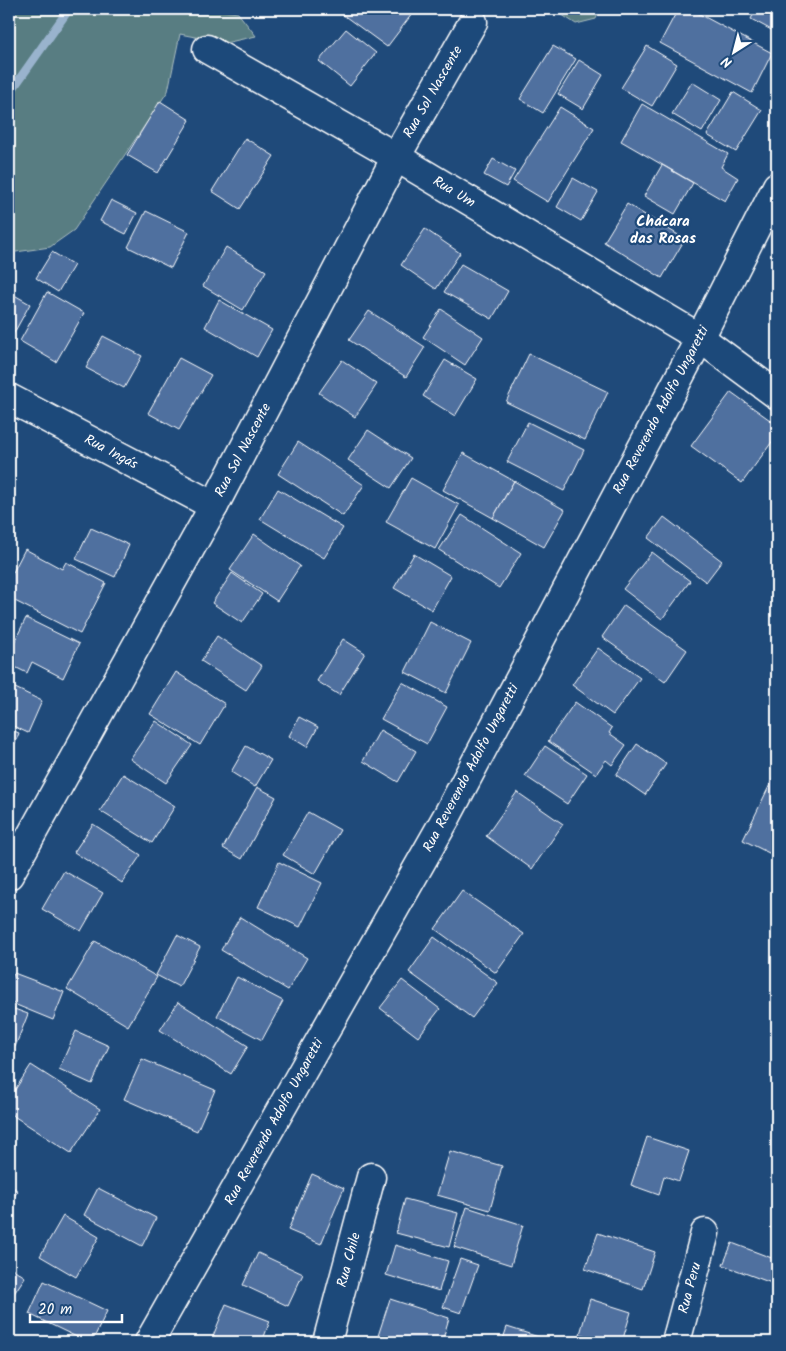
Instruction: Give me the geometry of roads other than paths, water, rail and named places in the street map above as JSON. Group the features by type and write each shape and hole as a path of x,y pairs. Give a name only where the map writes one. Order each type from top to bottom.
{"street":[{"name":"Rua Sol Nascente","path":"9,875 214,506 396,157 473,22"},
{"name":"Rua Um","path":"207,48 396,157 700,338 777,395"},
{"name":"Rua Reverendo Adolfo Ungaretti","path":"149,1342 446,818 700,338 777,186"},
{"name":"Rua Ingás","path":"9,398 214,506"},
{"name":"Rua Chile","path":"327,1342 371,1177"},
{"name":"Rua Peru","path":"676,1342 705,1233"}],"waterway":[{"path":"9,94 69,9"}],"district":[{"name":"Chácara das Rosas","path":"663,230"}]}
